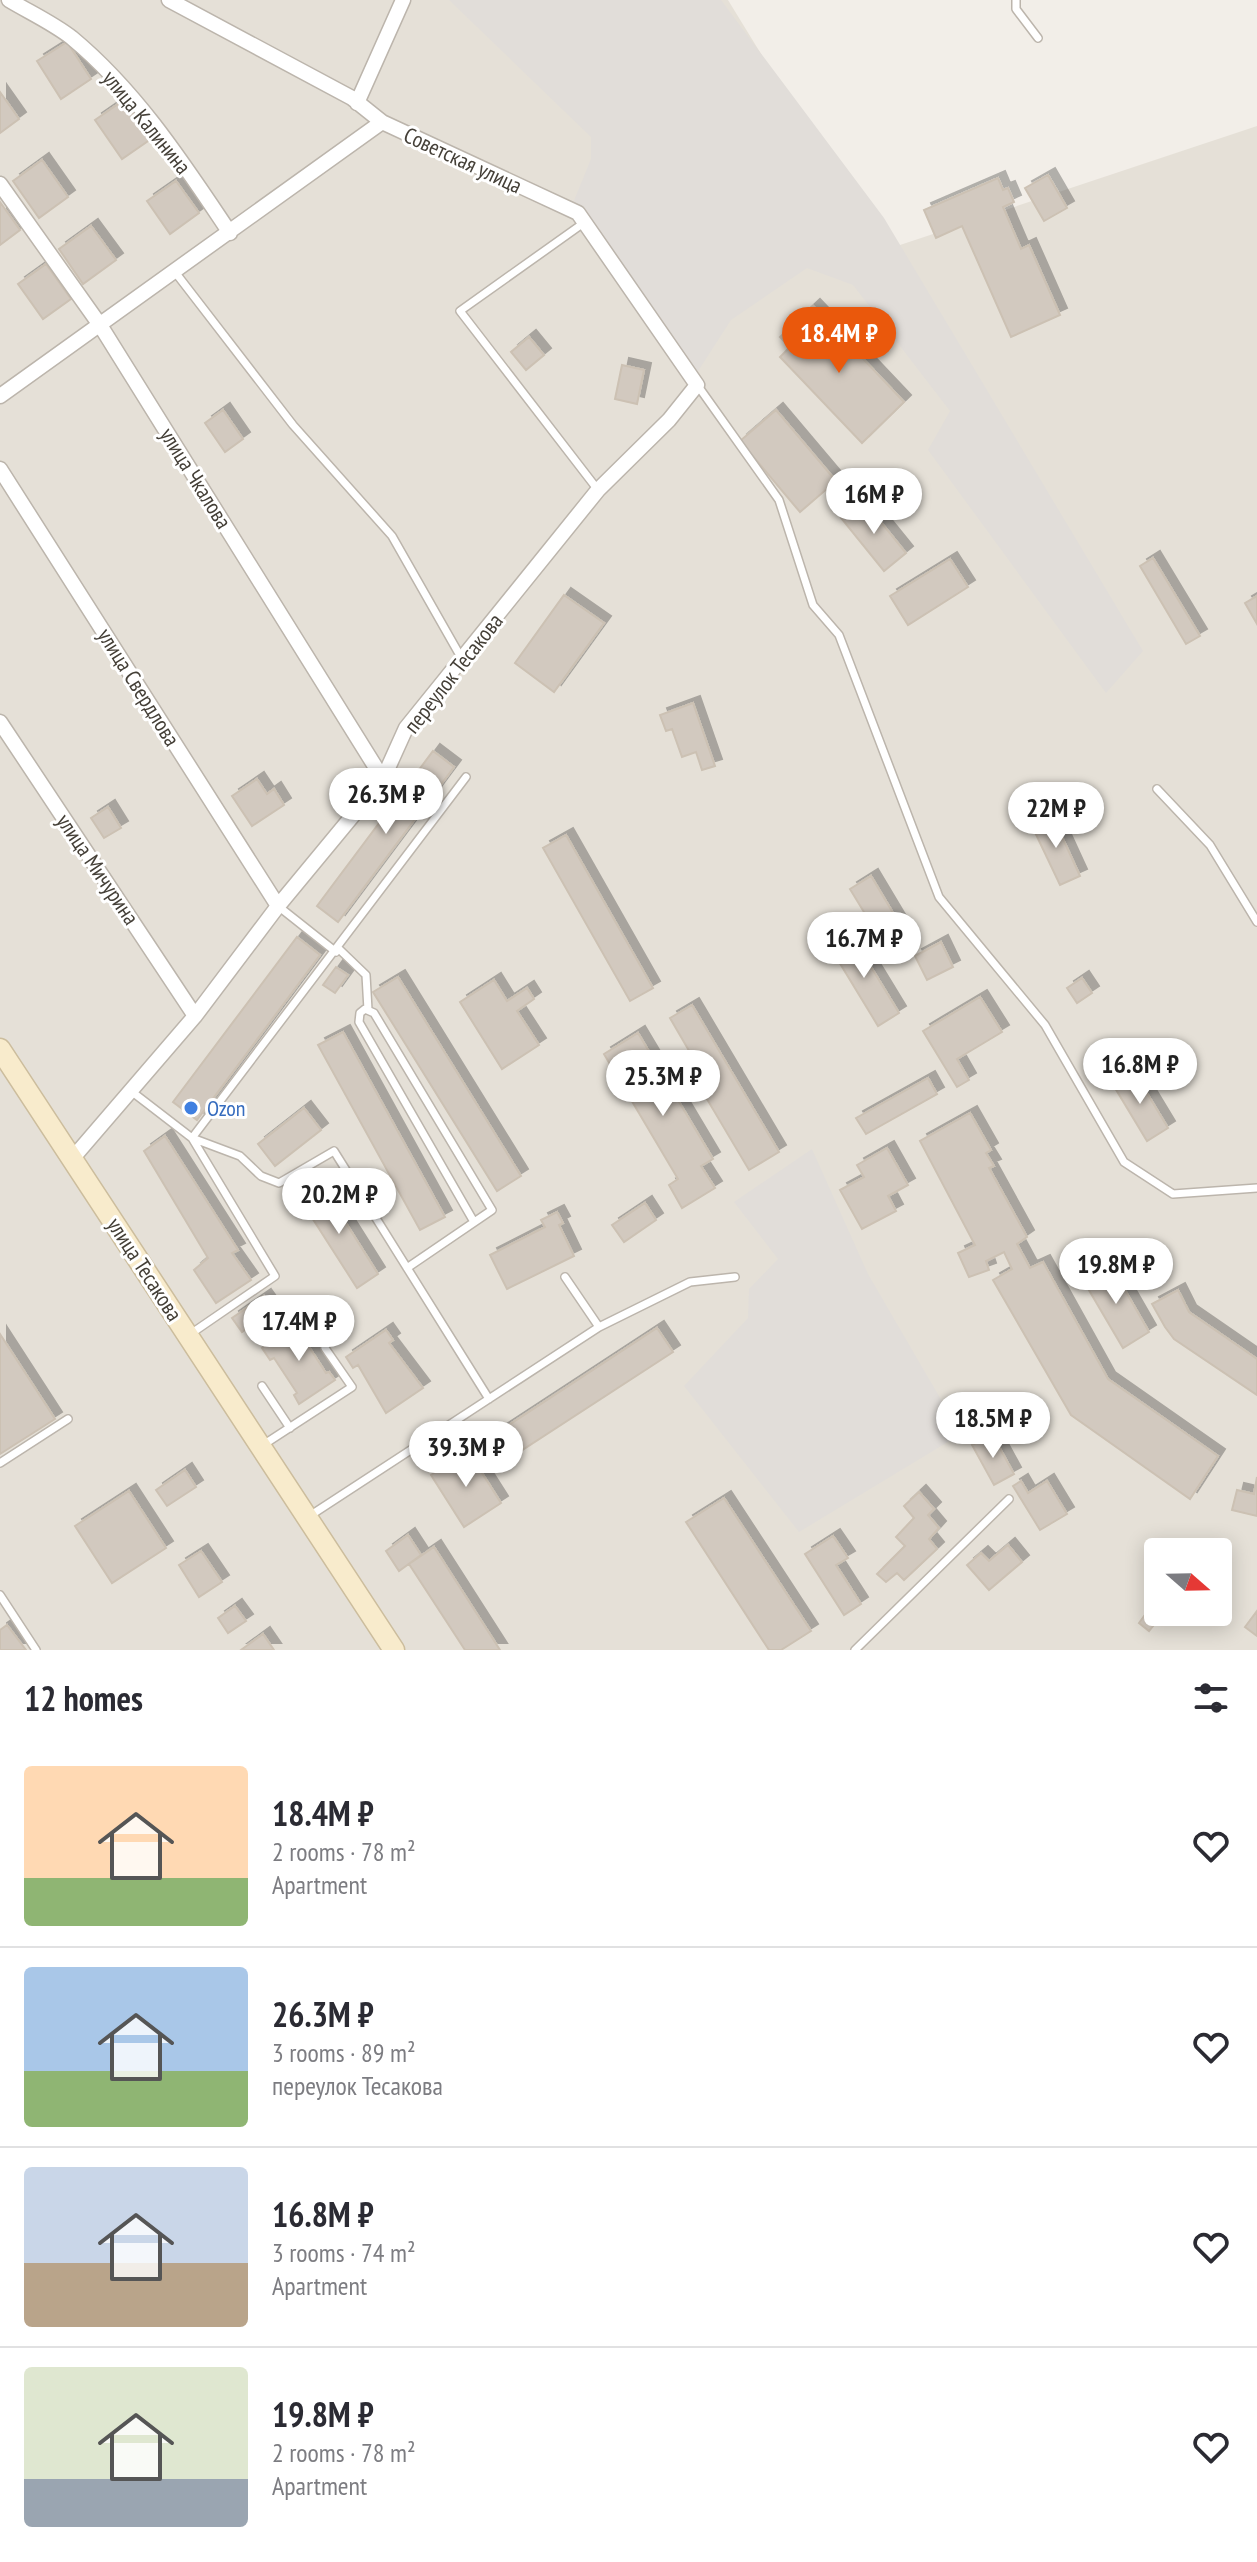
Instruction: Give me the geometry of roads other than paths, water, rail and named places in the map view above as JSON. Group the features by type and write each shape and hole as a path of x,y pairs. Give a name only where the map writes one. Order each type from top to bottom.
{"main road":[{"name":"улица Тесакова","path":"0,1049 394,1650"}],"street":[{"name":"улица Калинина","path":"9,0 69,36 120,83 177,155 230,233"},
{"name":"Советская улица","path":"169,0 357,103 382,122 578,213 697,385"},
{"path":"357,103 403,0"},
{"path":"0,396 382,122"},
{"name":"улица Чкалова","path":"0,184 100,325 383,779"},
{"name":"переулок Тесакова","path":"72,1159 195,1016 278,906 383,779 406,728 598,490 669,420 697,385"},
{"name":"улица Свердлова","path":"0,469 278,906"},
{"name":"улица Мичурина","path":"0,722 195,1016"}],"lane":[{"path":"1016,0 1016,9 1038,38"},
{"path":"585,222 460,311 598,490"},
{"path":"175,272 293,425 392,536 462,659"},
{"path":"697,385 779,500 813,605 839,635 939,897 1045,1025 1124,1162 1173,1194 1257,1188"},
{"path":"192,1138 338,950 466,777"},
{"path":"1157,789 1210,845 1257,922"},
{"path":"278,906 366,975 368,1010"},
{"path":"407,1268 492,1210 374,1013 368,1010 360,1013 359,1022 474,1222"},
{"path":"131,1091 192,1138 240,1156 261,1176 279,1183 334,1151 489,1399"},
{"path":"188,1336 275,1276 192,1138"},
{"path":"565,1277 599,1327"},
{"path":"307,1518 599,1327 690,1282 735,1277"},
{"path":"261,1446 352,1387 325,1348"},
{"path":"262,1386 290,1428"},
{"path":"0,1463 68,1419"},
{"path":"855,1650 1009,1499"},
{"path":"0,1595 36,1650"},
{"path":"0,1612 10,1610"}],"place":[{"name":"Ozon","path":"191,1108"}]}
